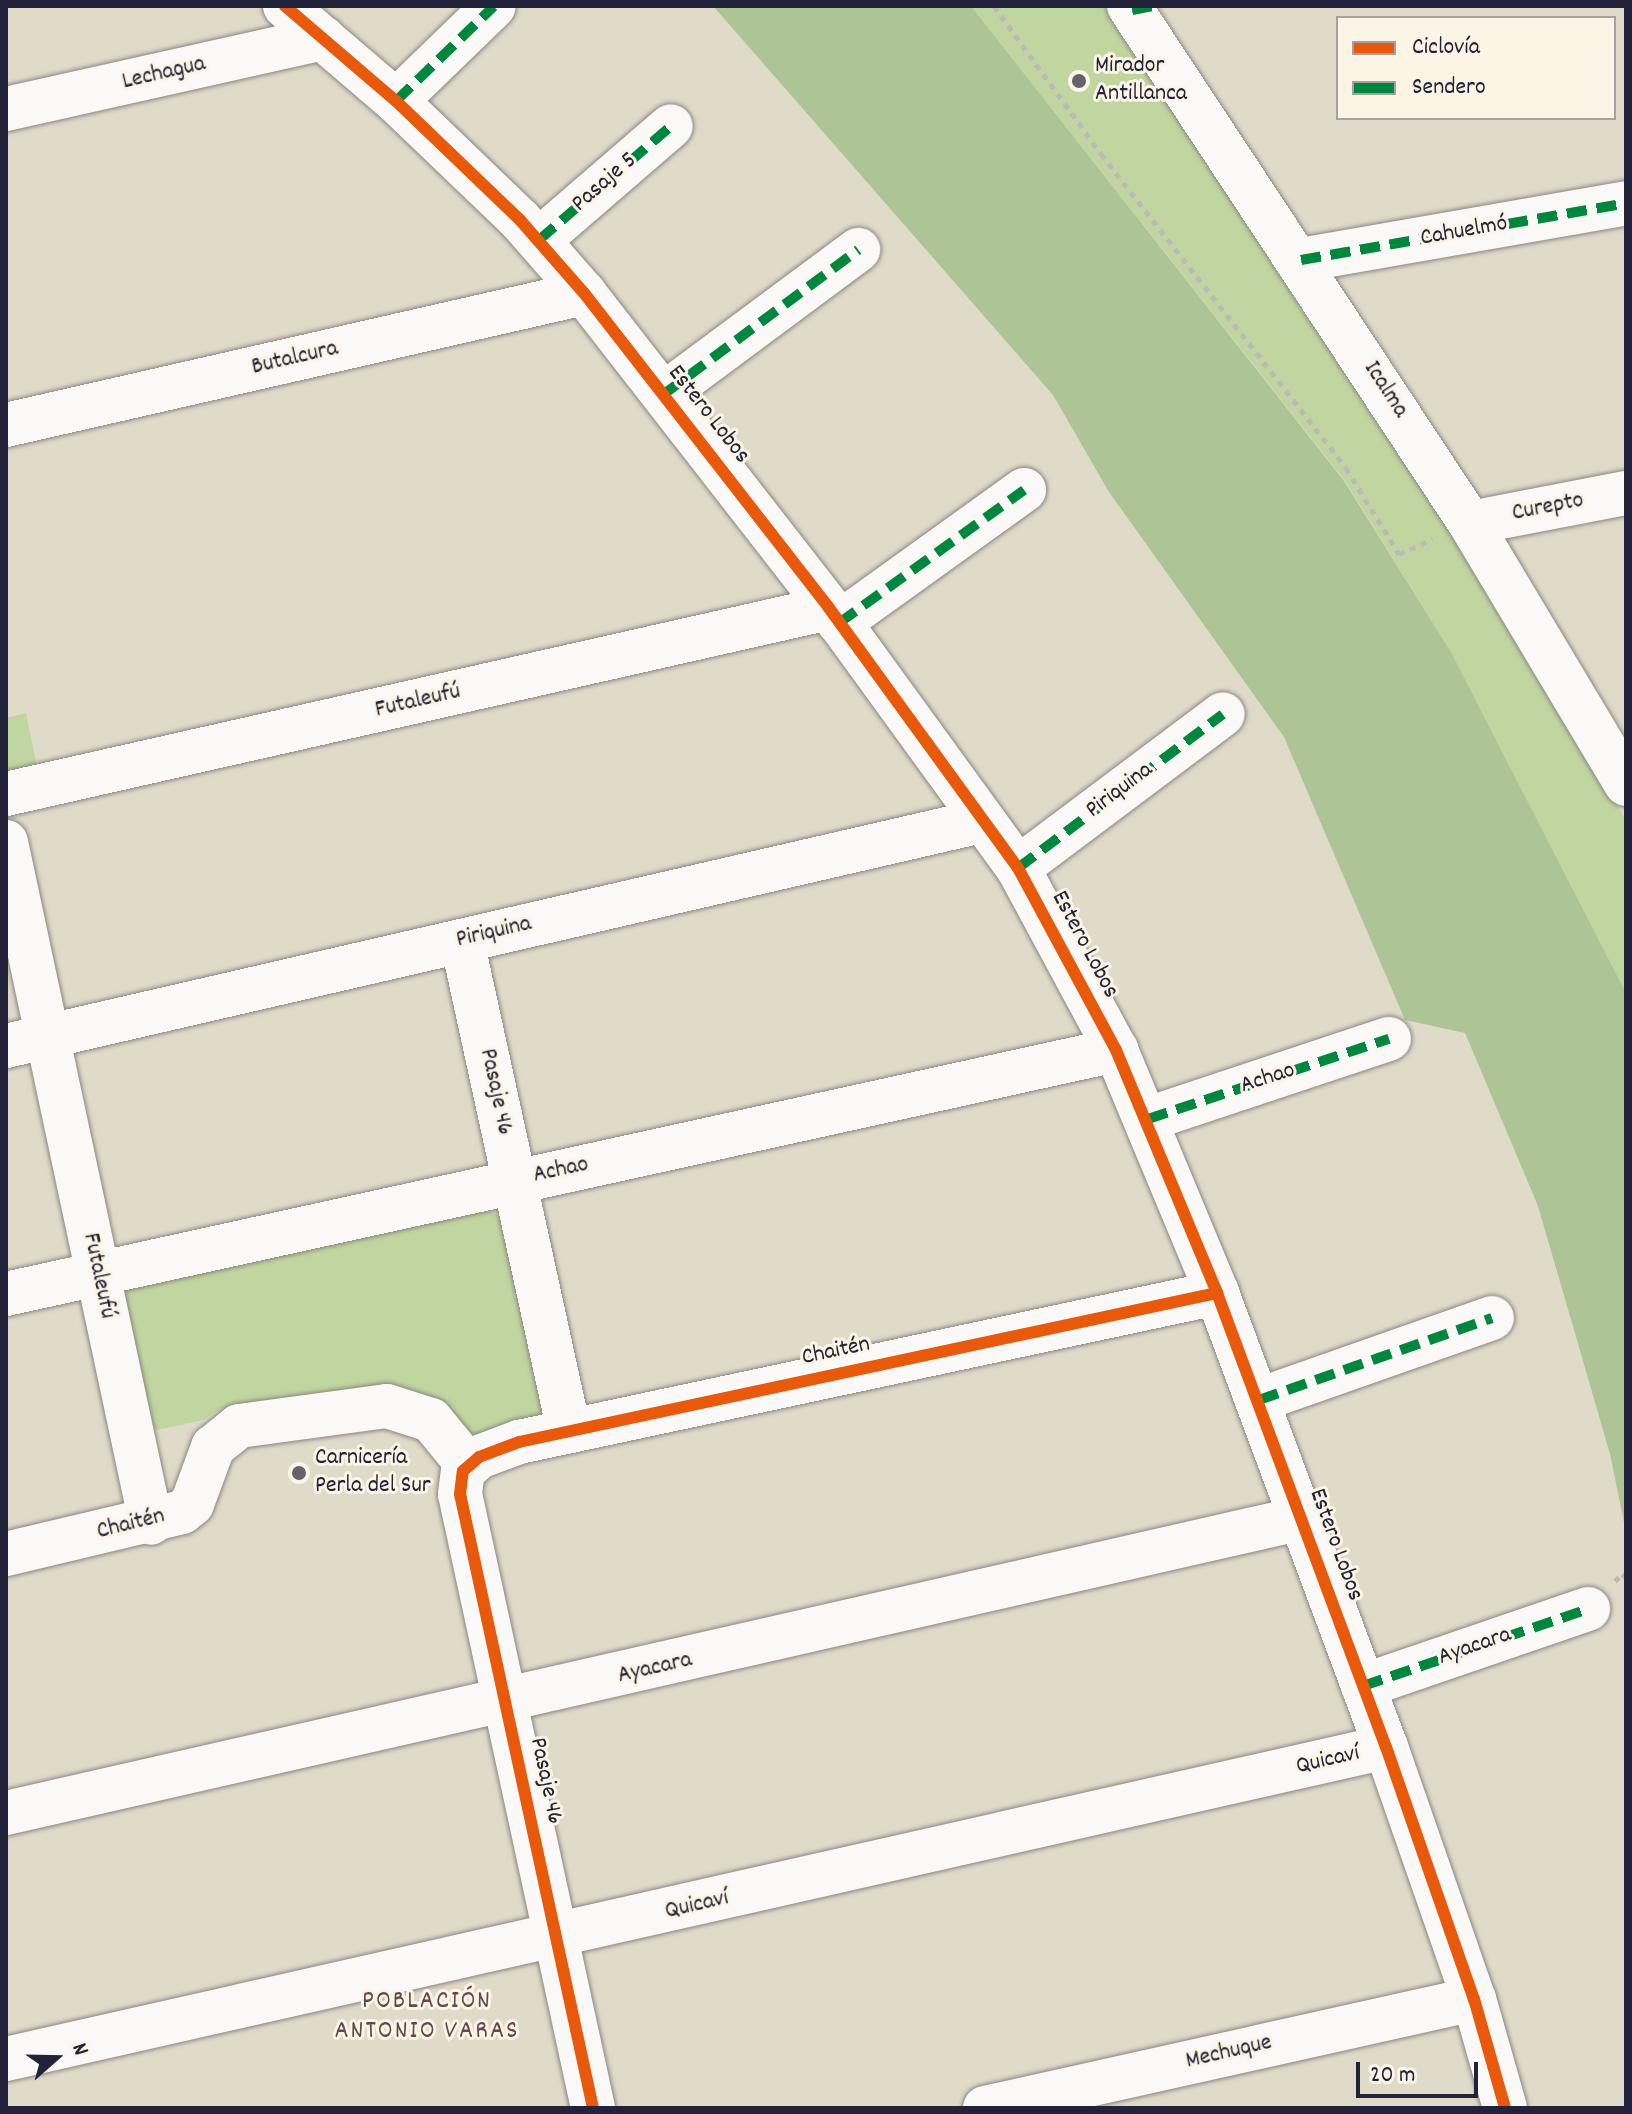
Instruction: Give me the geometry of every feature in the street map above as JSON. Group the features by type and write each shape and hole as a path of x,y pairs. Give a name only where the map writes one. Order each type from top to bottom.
{"street":[{"name":"Estero Lobos","path":"285,6 396,101 539,240 664,394 834,615 1018,868 1116,1050 1148,1119 1217,1293 1386,1747 1474,1999 1505,2108"},
{"path":"396,101 494,6"},
{"name":"Icalma","path":"1138,7 1470,523 1626,784"},
{"name":"Lechagua","path":"6,109 323,38"},
{"name":"Pasaje 5","path":"539,240 671,126"},
{"name":"Cahuelmó","path":"1301,260 1626,203"},
{"path":"664,394 858,250"},
{"name":"Butalcura","path":"6,425 584,293"},
{"name":"Futaleufú","path":"6,794 834,615 1024,490"},
{"name":"Curepto","path":"1470,523 1626,493"},
{"name":"Piriquina","path":"1018,868 1223,714"},
{"name":"Piriquina","path":"27,1041 981,821"},
{"name":"Futaleufú","path":"6,842 27,1041 98,1274 151,1523"},
{"name":"Pasaje 46","path":"462,941 569,1431"},
{"name":"Achao","path":"1148,1119 1389,1039"},
{"name":"Achao","path":"6,1294 1116,1050"},
{"name":"Chaitén","path":"6,1554 151,1523 192,1504 213,1447 239,1426 387,1406 431,1420 468,1465 519,1442 1217,1293"},
{"path":"1259,1400 1492,1318"},
{"name":"Pasaje 46","path":"468,1465 460,1481 460,1494 593,2108"},
{"name":"Ayacara","path":"6,1813 506,1703 1302,1518"},
{"name":"Ayacara","path":"1363,1686 1588,1609"},
{"name":"Quicaví","path":"6,2059 556,1939 1386,1747"},
{"name":"Mechuque","path":"985,2108 1474,1999"}],"path":[{"path":"994,6 1101,154 1346,468 1399,554 1470,523"}],"green space":[{"path":"713,6 971,6 1344,481 1451,652 1626,993 1626,1532 1610,1454 1538,1206 1465,1033 1405,1020 1284,737 1109,492 1053,395"},
{"path":"971,6 1103,6 1116,22 1460,547 1624,817 1626,993 1451,652 1345,481"},
{"path":"26,713 37,768 6,773 6,718"},
{"path":"487,1210 500,1216 543,1414 473,1440 456,1424 222,1408 203,1420 148,1432 119,1295 132,1283"}],"marked path":[{"path":"396,101 494,6"},
{"path":"1132,10 1153,6"},
{"path":"539,240 671,126"},
{"path":"1301,260 1626,203"},
{"path":"664,394 858,250"},
{"path":"839,623 1024,490"},
{"path":"1018,868 1223,714"},
{"path":"1148,1119 1389,1039"},
{"path":"1259,1400 1492,1318"},
{"path":"1363,1686 1588,1609"}],"cycle path":[{"path":"285,6 396,101 520,220 584,293 829,608 1018,868 1116,1050 1217,1293 1386,1747 1474,1999 1505,2108"},
{"path":"593,2108 460,1494 463,1471 479,1457 519,1442 1217,1293"}],"place":[{"name":"Mirador Antillanca","path":"1079,81"},
{"name":"Carnicería Perla del Sur","path":"299,1473"}],"district":[{"name":"POBLACIÓN ANTONIO VARAS","path":"427,2017"}]}
